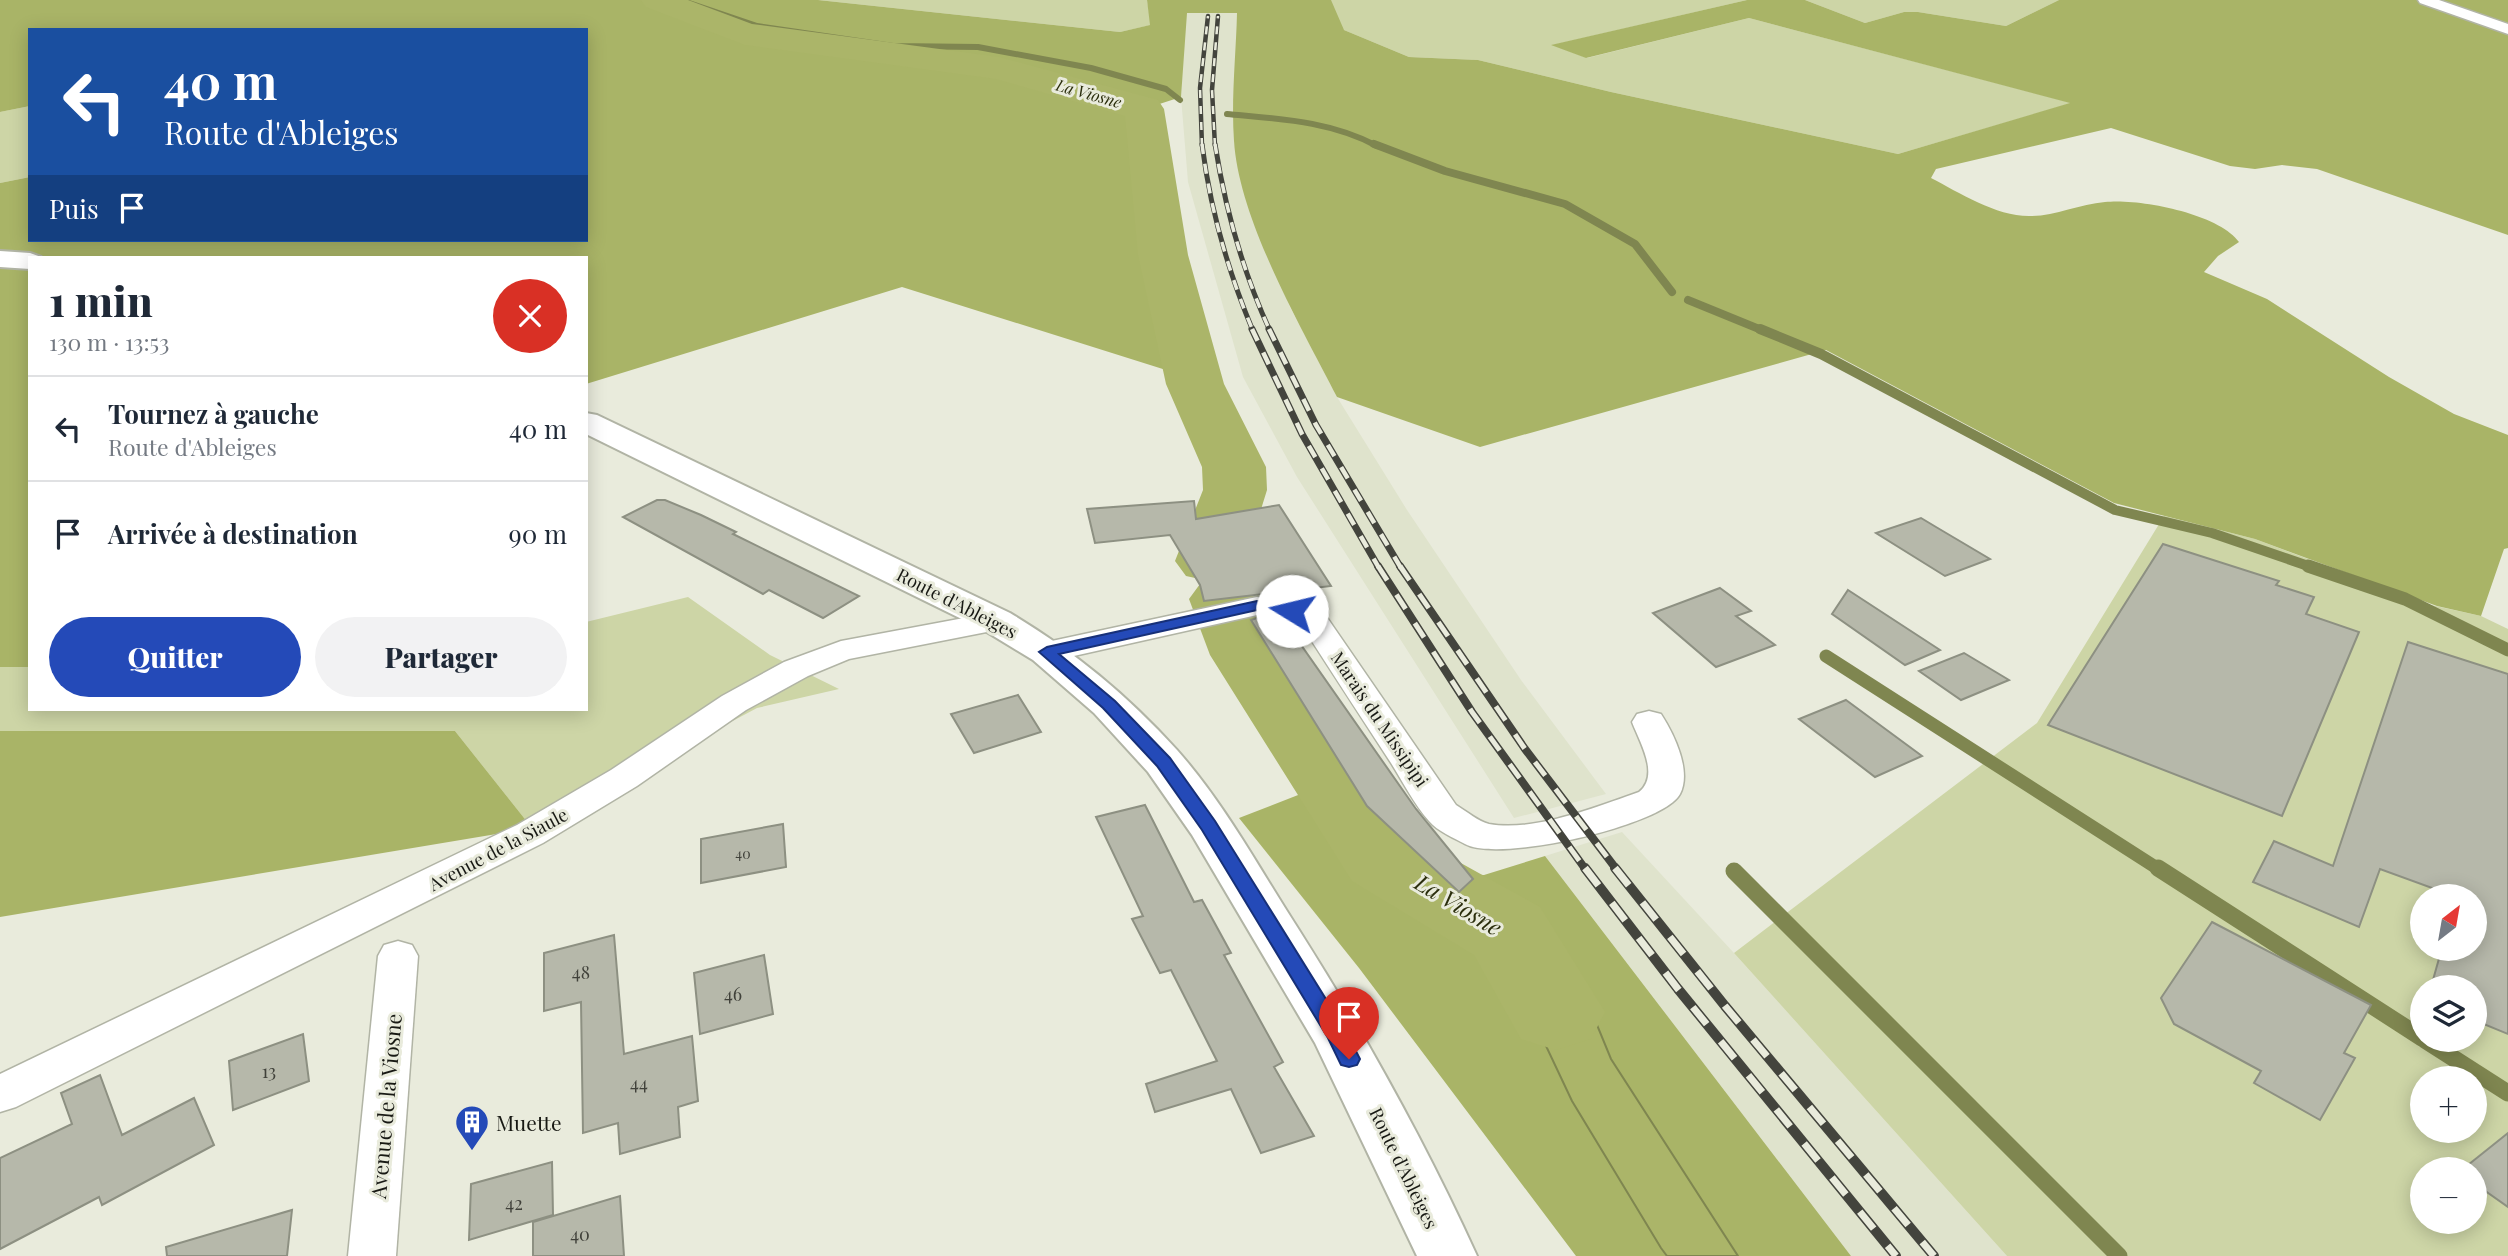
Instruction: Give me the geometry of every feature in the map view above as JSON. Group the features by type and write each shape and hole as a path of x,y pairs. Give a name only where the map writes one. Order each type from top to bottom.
{"main road":[{"path":"0,259 28,261"},
{"name":"Route d'Ableiges","path":"588,423 996,621 1047,652 1109,704 1163,762 1209,825 1337,1034 1447,1256"}],"street":[{"path":"2425,0 2508,29"},
{"name":"Marais du Missipipi","path":"1047,652 1244,608 1277,607 1315,623 1443,814 1481,837 1527,836 1581,825 1652,801 1664,791 1667,778 1664,760 1649,722"},
{"name":"Avenue de la Siaule","path":"0,1094 530,834 624,778 734,703 796,669 841,651 996,621"},
{"name":"Avenue de la Viosne","path":"372,1256 398,956"}],"shaded area":[{"path":"0,0 818,0 1120,32 1150,25 1147,0 1331,0 1344,30 1409,57 1478,60 1611,92 1898,154 2070,103 1749,18 1586,58 1551,45 1747,0 1805,0 1865,23 1904,12 1918,12 2006,26 2059,0 2508,0 2508,235 2317,169 2282,165 2255,169 2230,166 2111,128 1936,169 1931,178 2005,213 2031,216 2120,201 2178,210 2215,223 2239,242 2218,256 2204,272 2267,299 2389,377 2454,414 2508,435 2508,548 2504,549 2481,616 2437,606 2255,539 2114,503 1826,350 1480,447 1337,397 1290,306 1259,238 1238,172 1233,109 1237,13 1187,13 1181,97 1144,109 1185,376 902,287 588,383 588,256 28,256 28,667 0,667 0,183 28,177 28,242 588,242 588,28 28,28 28,106 0,112"},
{"path":"818,0 1147,0 1151,25 1120,32"},
{"path":"1254,0 1747,0 1553,45 1587,58 1749,18 2072,103 1898,154 1611,92 1478,60 1409,57 1344,30"},
{"path":"1805,0 2059,0 2006,26 1918,12 1904,12 1865,23"},
{"path":"1186,13 1237,13 1234,142 1244,191 1290,307 1337,397 1407,510 1521,680 1606,794 1514,818 1297,477 1243,377 1188,182 1181,97"},
{"path":"28,106 28,177 0,183 0,112"},
{"path":"2164,516 2255,539 2431,605 2481,616 2508,629 2508,1256 2007,1256 1734,953 2037,723"},
{"path":"688,597 770,655 839,689 757,708 532,828 455,731 0,731 0,667 28,667 28,711 588,711 588,622"},
{"path":"0,731 455,731 532,828 0,917"},
{"path":"1316,788 1418,872 1484,875 1545,856 1851,1256 1738,1256 1611,1059 1581,986 1530,922 1519,915 1480,941 1530,1012 1572,1101 1667,1256 1576,1256 1359,968 1239,818"},
{"path":"1622,832 2007,1256 1851,1256 1545,856"},
{"path":"1519,915 1530,922 1581,986 1611,1059 1738,1256 1667,1256 1661,1248 1572,1101 1530,1012 1480,941"}],"building":[{"path":"657,500 665,500 701,515 736,532 733,534 859,596 823,618 769,590 763,594 623,517"},
{"path":"1194,501 1196,519 1279,505 1331,586 1204,601 1200,585 1170,535 1095,543 1087,509"},
{"path":"1921,518 1990,559 1945,576 1876,533"},
{"path":"2163,544 2279,581 2276,585 2314,597 2306,614 2359,632 2282,816 2048,725"},
{"path":"1720,588 1751,611 1736,616 1775,645 1716,667 1653,613"},
{"path":"1848,590 1940,650 1905,665 1832,614"},
{"path":"1257,618 1287,625 1416,809 1473,879 1459,892 1367,806 1251,620"},
{"path":"2408,642 2508,674 2508,1034 2487,1025 2487,975 2434,975 2438,961 2487,961 2487,884 2421,884 2380,869 2359,927 2253,882 2274,841 2333,866"},
{"path":"1964,653 2009,680 1961,700 1919,671"},
{"path":"1018,695 1041,732 974,753 951,714"},
{"path":"1846,700 1922,756 1875,777 1799,719"},
{"path":"1145,805 1194,902 1202,900 1231,953 1224,955 1283,1062 1274,1067 1314,1136 1261,1153 1231,1089 1155,1112 1146,1084 1217,1061 1171,970 1160,973 1132,919 1143,916 1096,817"},
{"path":"783,824 786,867 701,883 701,839"},
{"path":"2212,922 2371,1005 2344,1053 2355,1058 2320,1120 2254,1083 2261,1071 2174,1024 2161,998"},
{"path":"614,935 624,1054 692,1036 698,1101 678,1107 680,1137 620,1154 618,1123 583,1133 581,1002 544,1011 544,953"},
{"path":"764,955 773,1014 700,1034 694,973"},
{"path":"303,1034 309,1081 233,1110 229,1061"},
{"path":"100,1075 122,1135 194,1098 214,1145 102,1205 99,1197 0,1249 0,1158 72,1124 61,1093"},
{"path":"2508,1133 2508,1207 2487,1192 2487,1157 2478,1157"},
{"path":"552,1162 553,1215 469,1240 471,1184"},
{"path":"620,1196 624,1256 533,1256 533,1222"},
{"path":"292,1210 287,1256 167,1256 166,1247"}],"waterway":[{"name":"La Viosne","path":"658,0 745,34 999,68 1144,109 1163,255 1195,384 1234,467 1235,490 1210,561"},
{"path":"680,0 757,26 893,46 978,47 1091,68 1166,89 1180,100"},
{"path":"1227,114 1323,126 1377,146"},
{"path":"1374,144 1445,171 1565,204 1635,244 1672,292"},
{"path":"1688,300 1764,331"},
{"path":"1760,329 1821,354 2115,510 2212,533 2314,568"},
{"path":"2308,566 2405,599 2508,650"},
{"name":"La Viosne","path":"1225,599 1248,655 1383,859 1507,931 1556,1012"},
{"path":"1826,656 2160,870"},
{"path":"2158,868 2410,1030"},
{"path":"1734,871 2119,1256"},
{"path":"2444,1052 2508,1093"}],"railway":[{"path":"1202,146 1200,88 1208,16"},
{"path":"1215,146 1212,90 1218,16"},
{"path":"1202,144 1221,239 1253,331"},
{"path":"1215,144 1236,239 1251,286 1270,331"},
{"path":"1252,329 1302,434 1379,568"},
{"path":"1269,329 1316,425 1401,568"},
{"path":"1378,566 1472,712 1586,870"},
{"path":"1400,566 1525,749 1617,870"},
{"path":"1585,868 1678,989 1896,1256"},
{"path":"1615,868 1725,1006 1934,1256"}],"place":[{"name":"Muette","path":"472,1152"}],"route":[{"path":"1292,611 1277,607 1244,608 1047,652 1109,704 1163,762 1209,825 1337,1034 1349,1059"}]}
